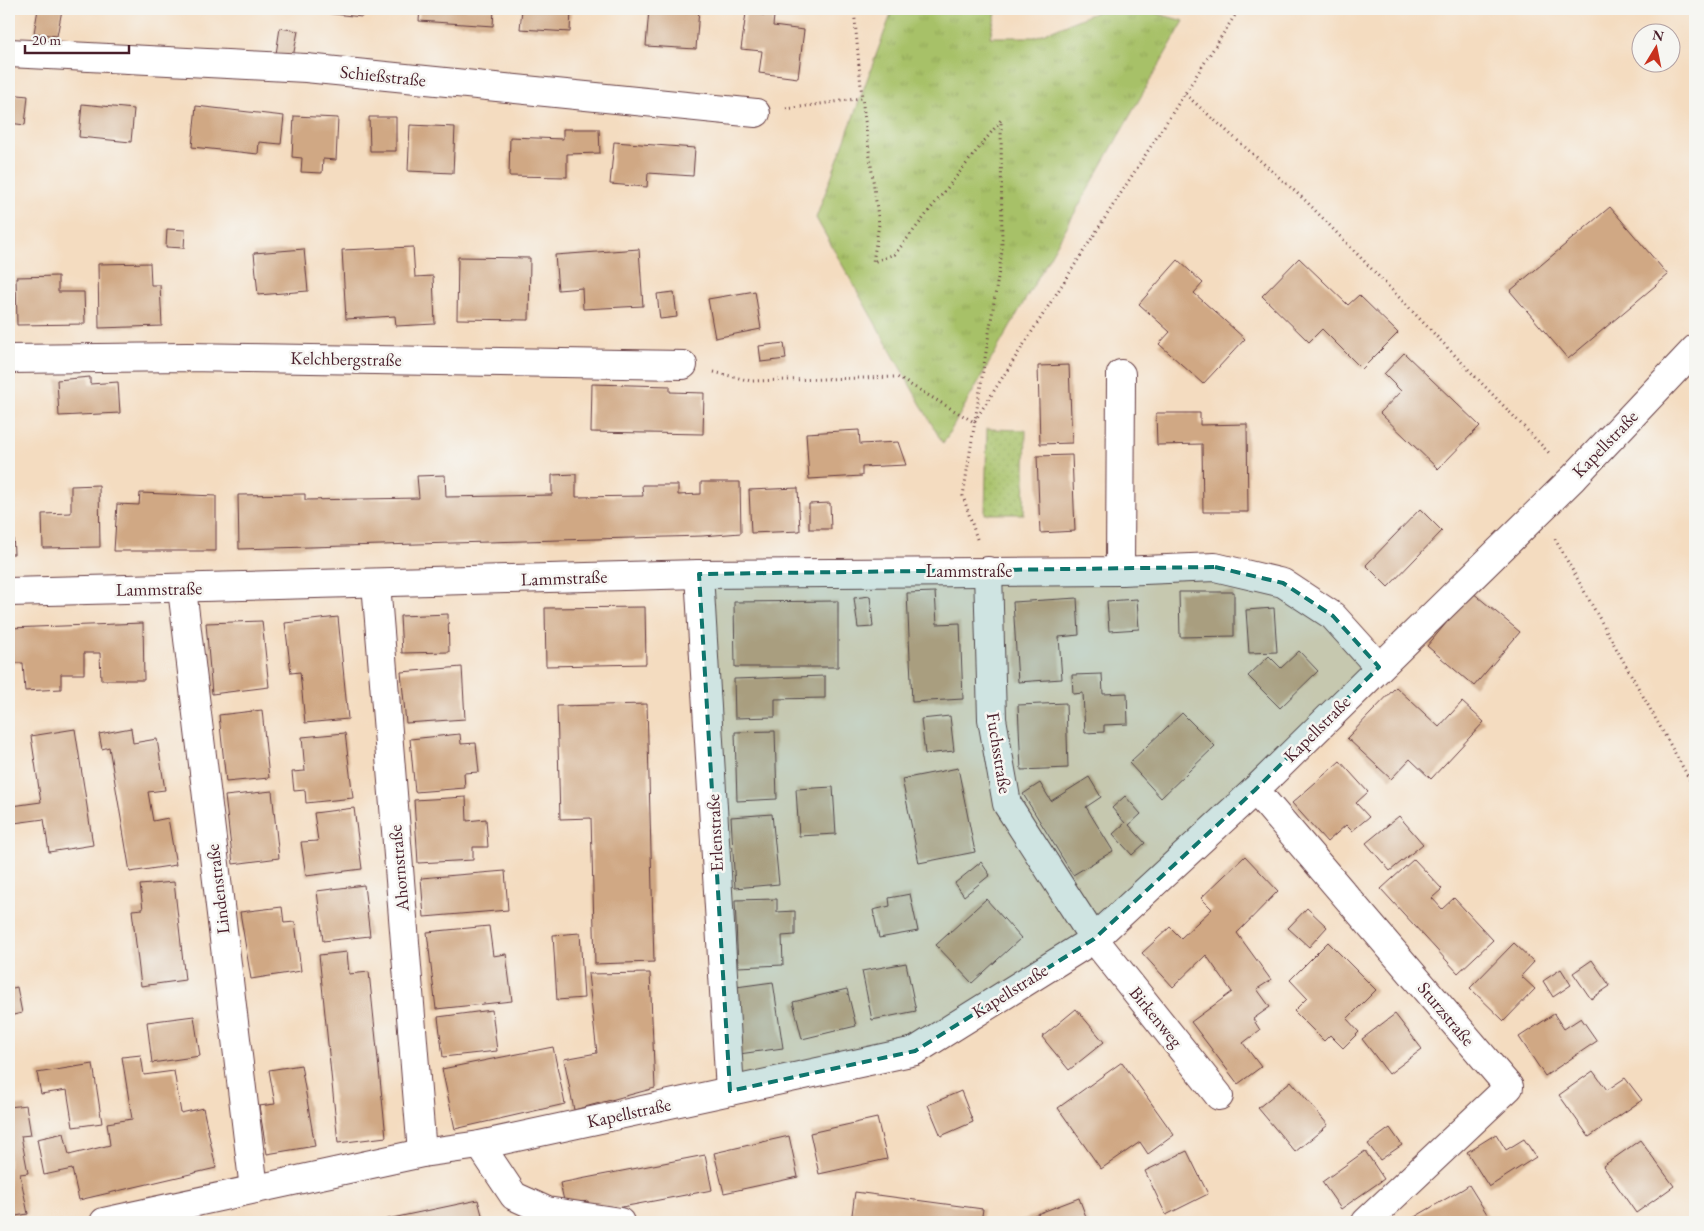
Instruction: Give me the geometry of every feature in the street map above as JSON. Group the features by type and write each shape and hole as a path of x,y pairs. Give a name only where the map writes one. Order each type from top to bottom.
{"street":[{"name":"Schießstraße","path":"9,53 306,68 756,113"},
{"name":"Kapellstraße","path":"104,1222 422,1153 480,1145 914,1051 1094,939 1255,790 1573,478 1695,349"},
{"name":"Kelchbergstraße","path":"9,360 187,357 683,364"},
{"path":"1120,571 1121,374"},
{"name":"Lammstraße","path":"9,592 182,589 699,574 1120,571 1215,567 1283,583 1332,616 1379,667"},
{"name":"Fuchsstraße","path":"988,571 992,719 1007,804 1094,939"},
{"name":"Erlenstraße","path":"699,574 730,1091"},
{"name":"Ahornstraße","path":"376,583 422,1153"},
{"name":"Lindenstraße","path":"182,589 254,1188"},
{"name":"Sturzstraße","path":"1255,790 1508,1087 1366,1222"},
{"name":"Birkenweg","path":"1094,939 1219,1096"},
{"path":"480,1145 514,1196 547,1211 620,1222"}],"path":[{"path":"854,9 862,98 879,224 873,262 895,254 1001,120 1002,252 962,496 988,571"},
{"path":"974,422 1239,9"},
{"path":"1185,94 1307,202 1573,478"},
{"path":"756,113 862,98"},
{"path":"683,364 751,381 897,377 974,422"},
{"path":"1539,510 1695,790"}],"highlighted area":[{"path":"1215,567 1283,583 1333,616 1379,667 1255,790 1094,939 915,1051 730,1091 699,574"}],"green space":[{"path":"893,9 997,9 990,37 1035,37 1104,9 1140,9 1184,21 943,444 816,218"},
{"path":"987,429 1026,430 1024,514 985,514"}],"building":[{"path":"38,9 62,10 57,36 34,33"},
{"path":"316,9 363,9 362,17 315,12"},
{"path":"420,9 494,9 493,26 419,21"},
{"path":"522,9 571,9 570,32 520,29"},
{"path":"649,9 699,9 696,49 646,46"},
{"path":"746,13 774,16 773,26 804,30 798,78 759,73 762,51 741,49"},
{"path":"280,28 298,31 293,57 276,54"},
{"path":"9,94 28,96 25,125 9,123"},
{"path":"82,104 134,109 131,142 79,137"},
{"path":"196,106 284,116 281,144 259,142 258,154 192,147"},
{"path":"294,116 338,118 336,160 323,159 322,173 301,172 302,158 292,157"},
{"path":"369,117 396,117 396,151 370,151"},
{"path":"410,125 455,127 453,173 408,171"},
{"path":"563,129 599,129 600,153 567,154 567,177 509,176 510,137 563,139"},
{"path":"614,142 695,148 693,176 648,173 647,187 610,184"},
{"path":"1610,207 1668,275 1568,359 1510,291"},
{"path":"167,229 185,230 184,248 166,247"},
{"path":"413,247 415,277 433,276 435,324 396,326 395,316 346,319 342,250"},
{"path":"304,249 308,291 258,295 254,253"},
{"path":"639,249 643,306 583,309 582,288 558,290 555,255"},
{"path":"458,257 530,258 529,320 457,319"},
{"path":"1299,258 1348,305 1359,295 1398,333 1362,369 1322,329 1309,342 1262,296"},
{"path":"1178,260 1203,283 1194,293 1245,339 1203,384 1159,344 1170,332 1139,304"},
{"path":"150,263 151,285 160,285 162,326 99,328 98,264"},
{"path":"58,276 58,292 84,292 85,324 17,325 16,277"},
{"path":"755,291 761,329 715,338 708,299"},
{"path":"674,292 677,317 660,319 657,294"},
{"path":"784,343 786,359 761,362 759,346"},
{"path":"1404,353 1480,426 1438,469 1380,413 1401,391 1384,374"},
{"path":"1069,365 1072,443 1040,444 1038,366"},
{"path":"90,377 90,384 118,382 120,413 59,416 57,380"},
{"path":"592,384 670,386 670,392 704,393 703,434 591,432"},
{"path":"1156,413 1200,413 1200,425 1247,424 1248,512 1203,512 1202,444 1157,445"},
{"path":"859,430 860,444 898,442 906,465 862,467 862,476 809,479 806,433"},
{"path":"1072,455 1075,531 1040,533 1037,456"},
{"path":"576,474 576,497 643,496 642,485 678,485 678,495 701,494 701,482 740,482 741,533 702,536 239,549 238,495 305,494 305,500 419,498 417,476 445,475 446,497 552,495 552,475"},
{"path":"99,485 100,547 43,548 42,514 71,513 71,486"},
{"path":"798,488 800,531 751,533 749,490"},
{"path":"140,493 216,496 216,551 114,551 117,504 139,505"},
{"path":"830,503 831,529 809,529 809,504"},
{"path":"1420,509 1442,531 1388,587 1366,565"},
{"path":"9,513 12,513 14,554 9,554"},
{"path":"935,592 937,624 960,623 963,699 912,702 907,593"},
{"path":"1179,592 1234,592 1234,636 1180,637"},
{"path":"1472,592 1520,632 1474,686 1427,646"},
{"path":"870,596 873,627 858,628 854,598"},
{"path":"1077,598 1079,635 1059,637 1062,679 1018,682 1013,602"},
{"path":"1137,599 1139,629 1109,631 1107,601"},
{"path":"838,601 838,667 735,667 734,602"},
{"path":"645,607 646,664 546,666 545,608"},
{"path":"1274,608 1277,652 1249,653 1246,610"},
{"path":"448,614 449,652 402,653 400,616"},
{"path":"338,617 348,719 305,723 300,672 291,673 285,623"},
{"path":"262,621 269,687 212,694 206,623"},
{"path":"143,623 144,680 101,680 100,653 84,653 84,674 61,674 61,689 25,691 23,663 9,663 9,628"},
{"path":"1299,651 1318,671 1280,708 1248,676 1269,656 1281,668"},
{"path":"462,667 465,719 406,723 401,672"},
{"path":"1102,674 1103,694 1127,693 1128,724 1104,725 1104,732 1085,733 1083,693 1073,694 1072,675"},
{"path":"825,676 825,698 775,699 775,717 735,718 734,679"},
{"path":"1396,687 1439,727 1462,702 1484,722 1431,779 1410,759 1391,779 1347,738"},
{"path":"1066,703 1068,768 1021,770 1018,705"},
{"path":"647,704 654,962 595,964 591,818 560,819 557,706"},
{"path":"262,710 269,778 226,782 219,715"},
{"path":"1182,713 1215,746 1161,798 1129,763"},
{"path":"950,716 954,751 925,754 921,719"},
{"path":"131,728 133,743 157,739 165,790 148,792 153,821 168,818 176,865 130,872 109,747 102,749 99,734"},
{"path":"75,729 93,845 49,852 44,819 14,823 12,806 41,802 31,736"},
{"path":"775,731 777,799 737,801 735,732"},
{"path":"345,733 353,798 306,803 305,790 294,791 292,772 305,771 302,737"},
{"path":"460,734 461,744 476,743 479,772 464,773 465,788 415,792 410,739"},
{"path":"1340,761 1368,792 1356,803 1369,817 1352,831 1346,825 1327,842 1292,803"},
{"path":"958,768 975,852 919,863 902,779"},
{"path":"1089,777 1101,797 1086,807 1113,851 1073,875 1023,794 1040,783 1051,801"},
{"path":"833,787 836,834 799,836 796,789"},
{"path":"272,791 279,858 233,864 225,796"},
{"path":"1125,796 1141,814 1129,825 1145,843 1132,855 1113,834 1125,823 1112,808"},
{"path":"466,797 467,821 486,819 488,847 473,847 473,860 418,863 414,800"},
{"path":"354,808 362,869 306,876 301,842 318,841 314,813"},
{"path":"772,814 779,884 735,888 731,817"},
{"path":"1399,816 1423,844 1390,871 1366,843"},
{"path":"1245,856 1278,891 1237,933 1271,980 1257,989 1270,1007 1253,1019 1260,1030 1243,1043 1261,1067 1238,1084 1191,1022 1232,992 1206,955 1173,987 1142,953 1170,927 1181,938 1212,909 1201,898"},
{"path":"1414,859 1442,889 1432,898 1442,909 1454,898 1493,940 1458,973 1381,889"},
{"path":"981,862 990,875 964,896 955,883"},
{"path":"505,871 508,910 424,917 421,878"},
{"path":"174,882 185,980 141,986 132,910 143,909 140,885"},
{"path":"364,885 370,936 323,941 317,891"},
{"path":"910,894 918,931 879,938 873,910 890,906 889,898"},
{"path":"777,899 777,912 795,911 795,935 782,936 783,965 738,967 735,900"},
{"path":"986,899 1021,938 972,983 936,945"},
{"path":"282,907 284,923 295,922 301,971 251,979 240,912"},
{"path":"1307,908 1327,927 1309,947 1288,928"},
{"path":"489,926 493,956 506,954 512,1001 436,1009 427,932"},
{"path":"580,933 584,998 557,1000 553,935"},
{"path":"1328,942 1376,990 1347,1019 1359,1032 1343,1048 1330,1035 1324,1041 1294,1011 1307,998 1290,980"},
{"path":"1514,943 1534,962 1521,976 1535,989 1504,1021 1470,988"},
{"path":"347,952 349,974 369,972 386,1137 338,1143 319,955"},
{"path":"1592,960 1610,986 1591,999 1573,973"},
{"path":"906,963 916,1011 872,1020 862,971"},
{"path":"1561,969 1571,985 1553,997 1543,981"},
{"path":"650,973 655,1088 574,1110 564,1059 597,1053 588,974"},
{"path":"773,982 783,1048 739,1054 729,988"},
{"path":"17,987 22,1013 9,1016 9,989"},
{"path":"847,989 856,1026 802,1039 793,1002"},
{"path":"1076,1009 1104,1042 1069,1070 1042,1037"},
{"path":"492,1010 497,1051 443,1057 438,1017"},
{"path":"1395,1014 1422,1049 1389,1074 1362,1039"},
{"path":"1554,1014 1564,1029 1581,1018 1597,1041 1545,1076 1519,1037"},
{"path":"194,1016 200,1056 152,1063 147,1022"},
{"path":"553,1047 565,1104 455,1129 442,1069"},
{"path":"141,1055 144,1075 174,1071 181,1113 203,1108 216,1168 79,1200 72,1169 44,1175 37,1139 64,1133 69,1155 110,1145 107,1123 132,1119 122,1057"},
{"path":"1122,1062 1174,1135 1148,1154 1140,1142 1101,1169 1058,1108"},
{"path":"93,1064 102,1123 73,1127 67,1090 41,1094 37,1073"},
{"path":"301,1065 315,1146 267,1154 259,1106 275,1104 269,1070"},
{"path":"1593,1071 1607,1090 1625,1078 1642,1100 1589,1137 1559,1095"},
{"path":"1291,1081 1328,1125 1295,1152 1258,1108"},
{"path":"961,1091 973,1122 941,1136 928,1105"},
{"path":"26,1105 31,1135 21,1136 28,1173 20,1174 28,1214 9,1217 9,1107"},
{"path":"877,1118 887,1159 819,1174 810,1133"},
{"path":"1390,1128 1402,1145 1380,1160 1368,1144"},
{"path":"1496,1134 1506,1150 1524,1139 1536,1157 1489,1187 1467,1152"},
{"path":"789,1136 798,1177 724,1193 714,1153"},
{"path":"1640,1140 1674,1186 1636,1213 1603,1166"},
{"path":"1187,1151 1208,1194 1166,1215 1145,1171"},
{"path":"1365,1151 1384,1179 1341,1209 1322,1182"},
{"path":"705,1155 712,1190 590,1213 588,1201 565,1205 560,1183"},
{"path":"1469,1185 1492,1222 1406,1222 1463,1189"},
{"path":"855,1192 983,1209 981,1222 851,1222"},
{"path":"1079,1198 1088,1222 1016,1222"},
{"path":"478,1200 484,1222 378,1221"}]}
